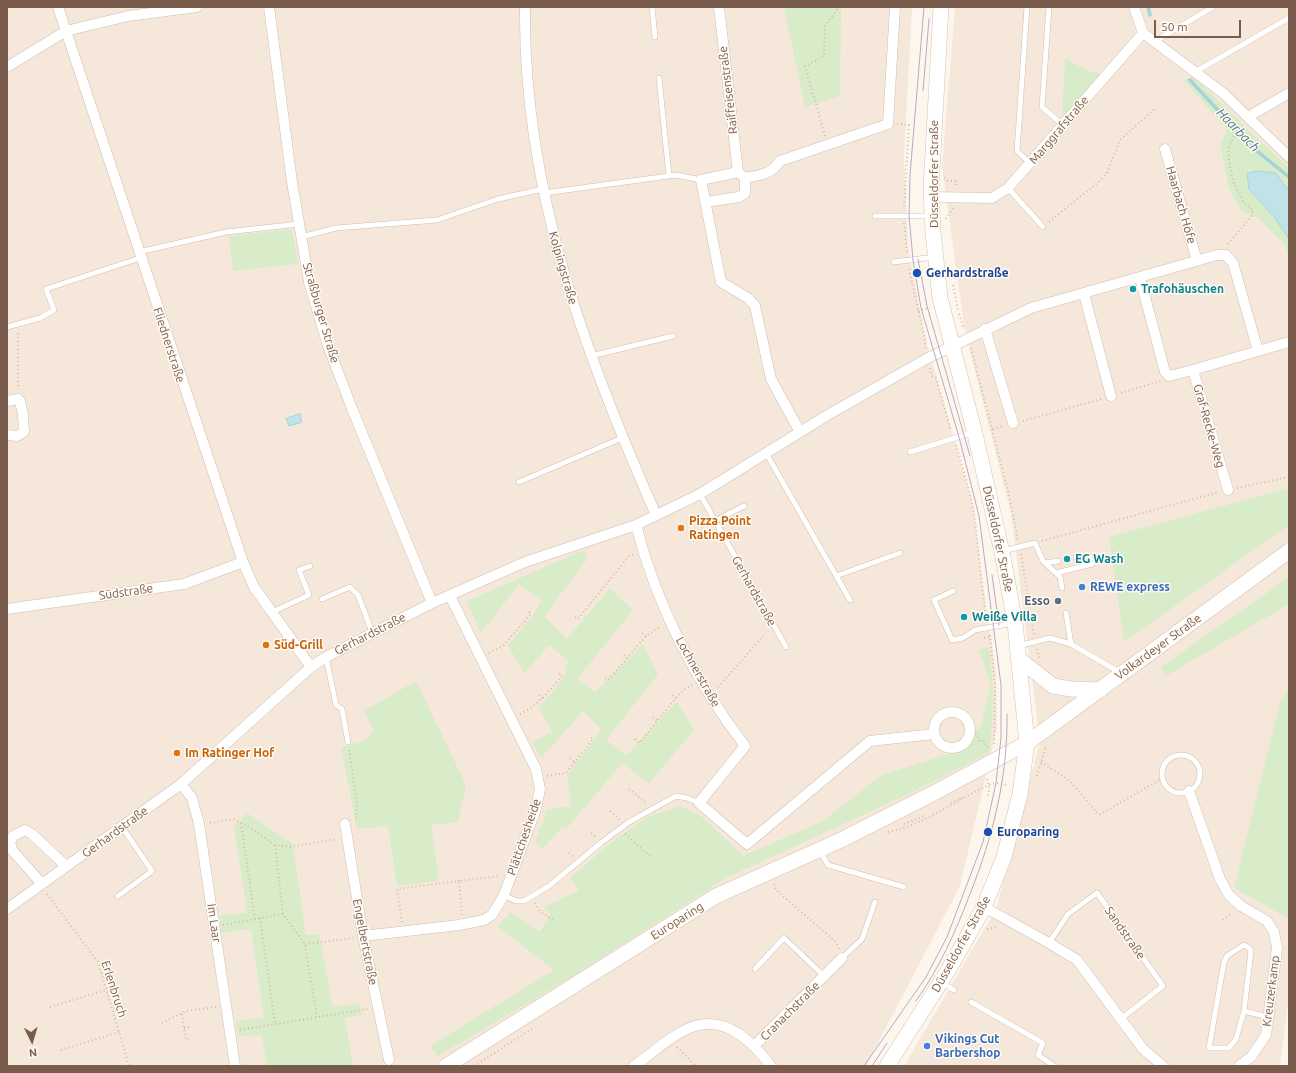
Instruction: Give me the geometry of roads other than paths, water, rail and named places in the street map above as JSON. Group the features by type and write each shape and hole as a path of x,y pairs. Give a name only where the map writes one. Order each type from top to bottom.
{"main road":[{"name":"Düsseldorfer Straße","path":"886,1066 949,969 984,907 1004,857 1020,787 1027,743 1015,622 1002,552 941,301 931,197 933,121 941,7"},
{"name":"Volkardeyer Straße","path":"1027,743 1289,551"},
{"path":"1019,653 1053,686 1071,689 1100,690"},
{"name":"Europaring","path":"446,1066 716,896 841,840 930,795 1027,743"}],"street":[{"name":"Fliednerstraße","path":"58,7 242,562 254,587 311,667"},
{"path":"7,67 66,30 128,16 198,7"},
{"name":"Straßburger Straße","path":"269,7 299,224 309,282 328,346 353,411 432,603"},
{"name":"Kolpingstraße","path":"525,7 526,75 533,132 552,232 590,357 622,438 656,515"},
{"name":"Raiffeisenstraße","path":"706,202 739,197 745,193 719,7"},
{"path":"800,432 771,379 755,306 748,298 721,282 701,180 768,173 775,169 780,161 888,124 895,7"},
{"path":"1134,7 1143,33 1223,93 1289,157"},
{"name":"Marggrafstraße","path":"931,197 992,198 1008,188 1064,126 1089,94 1143,33"},
{"path":"1248,117 1289,93"},
{"name":"Haarbach Höfe","path":"1165,149 1197,261"},
{"name":"Haarbach Höfe","path":"952,346 1031,308 1217,255 1226,255 1233,263 1258,351"},
{"name":"Graf-Recke-Weg","path":"1140,278 1165,372 1169,376 1193,370 1228,490"},
{"path":"1084,294 1111,396"},
{"path":"985,329 1013,424"},
{"path":"1193,370 1289,342"},
{"name":"Gerhardstraße","path":"7,909 181,784 311,667 326,657 372,632 432,603 525,562 636,525 700,494 800,432 928,358 952,346"},
{"path":"7,401 18,399 22,408 24,432 17,436 7,435"},
{"name":"Lochnerstraße","path":"636,525 649,571 671,621 700,680 728,725 745,746 699,803"},
{"name":"Südstraße","path":"7,609 184,584 242,562"},
{"name":"Plättchesheide","path":"363,936 463,924 484,920 492,915 504,895 536,809 540,789 536,768 450,596"},
{"path":"952,712 965,718 970,730 964,744 952,748 942,746 934,734 936,722 940,717 952,712"},
{"path":"699,803 747,844 870,741 934,734"},
{"name":"Im Laar","path":"181,784 192,798 199,824 235,1066"},
{"name":"Kreuzerkamp","path":"1189,792 1220,879 1229,896 1241,906 1267,921 1274,932 1277,948 1266,1034 1250,1057 1239,1066"},
{"name":"Engelbertstraße","path":"345,824 363,936 389,1060"},
{"path":"41,884 12,850 10,842 13,836 25,830 32,834 66,866"},
{"path":"984,907 1050,943 1077,960 1122,1018 1143,1049 1163,1066"},
{"name":"Cranachstraße","path":"755,1045 825,977 842,958"},
{"name":"Cranachstraße","path":"634,1066 670,1040 696,1026 711,1024 726,1027 744,1037 755,1045 771,1066"}],"lane":[{"path":"652,7 655,37"},
{"path":"1027,7 1017,151 1030,163"},
{"path":"1049,7 1042,106 1064,126"},
{"path":"1154,42 1213,7"},
{"path":"1195,72 1289,18"},
{"path":"658,78 669,176"},
{"path":"301,237 336,228 436,220 498,199 543,191 669,176 682,176 701,180"},
{"path":"1008,188 1043,227"},
{"path":"875,216 932,216"},
{"path":"7,327 40,318 54,310 46,289 139,255 226,232 299,224"},
{"path":"894,262 936,257"},
{"path":"590,357 673,336"},
{"path":"910,452 974,432"},
{"path":"519,482 622,438"},
{"path":"766,453 850,600"},
{"name":"Gerhardstraße","path":"700,494 786,647"},
{"path":"715,521 744,506"},
{"path":"1002,552 1035,543 1045,563 1060,577 1062,588"},
{"path":"836,576 900,553"},
{"path":"1056,573 1091,565 1090,558 1086,555 1076,557"},
{"path":"1045,563 1058,561"},
{"path":"272,612 309,595 299,570 310,566"},
{"path":"322,599 350,587 358,595 372,632"},
{"path":"953,591 934,600 952,640 963,638 975,630 1015,622"},
{"path":"1066,613 1071,644"},
{"path":"1019,653 1035,642 1050,638 1071,644 1122,674"},
{"path":"326,657 336,705 342,709 348,742"},
{"path":"1176,756 1188,756 1199,766 1200,773 1198,782 1189,792 1176,792 1170,790 1163,778 1164,766 1167,761 1176,756"},
{"path":"504,895 512,900 520,902 549,886 626,824 676,796 687,798 699,803"},
{"path":"118,896 152,871 122,827"},
{"path":"819,849 828,864 904,887"},
{"name":"Sandstraße","path":"1050,943 1068,914 1097,893 1163,986 1122,1018"},
{"path":"842,958 862,939 875,902"},
{"name":"Cranachstraße","path":"755,969 784,938 825,977"},
{"path":"1244,945 1251,951 1244,1011 1236,1040 1229,1048 1209,1048 1224,962 1227,956 1244,945"},
{"path":"971,1002 1043,1043 1038,1055 1054,1066"},
{"path":"1244,1011 1268,1016"}],"water":[{"path":"1257,171 1276,173 1289,191 1289,239 1275,218 1249,189 1247,174"},
{"path":"300,414 302,422 289,426 286,419"}],"waterway":[{"name":"Haarbach","path":"1148,7 1150,15"},
{"name":"Haarbach","path":"1190,80 1252,147 1289,177"}],"tram line":[{"path":"864,1066 926,977 947,937 983,842 996,783 1001,738 1001,685 979,516 959,437 921,308 913,260 909,216 910,175 924,7"},
{"path":"923,91 929,19"},
{"path":"918,259 927,306 970,456"},
{"path":"992,575 999,625"},
{"path":"916,1001 940,962 953,936 986,850 998,806 1002,783 1007,737 1007,714"},
{"path":"872,1066 887,1043"}],"place":[{"name":"Gerhardstraße","path":"917,273"},
{"name":"Trafohäuschen","path":"1133,289"},
{"name":"Pizza Point Ratingen","path":"681,528"},
{"name":"EG Wash","path":"1067,559"},
{"name":"REWE express","path":"1082,587"},
{"name":"Esso","path":"1058,601"},
{"name":"Weiße Villa","path":"964,617"},
{"name":"Süd-Grill","path":"266,645"},
{"name":"Im Ratinger Hof","path":"177,753"},
{"name":"Europaring","path":"988,832"},
{"name":"Vikings Cut Barbershop","path":"927,1046"}]}
